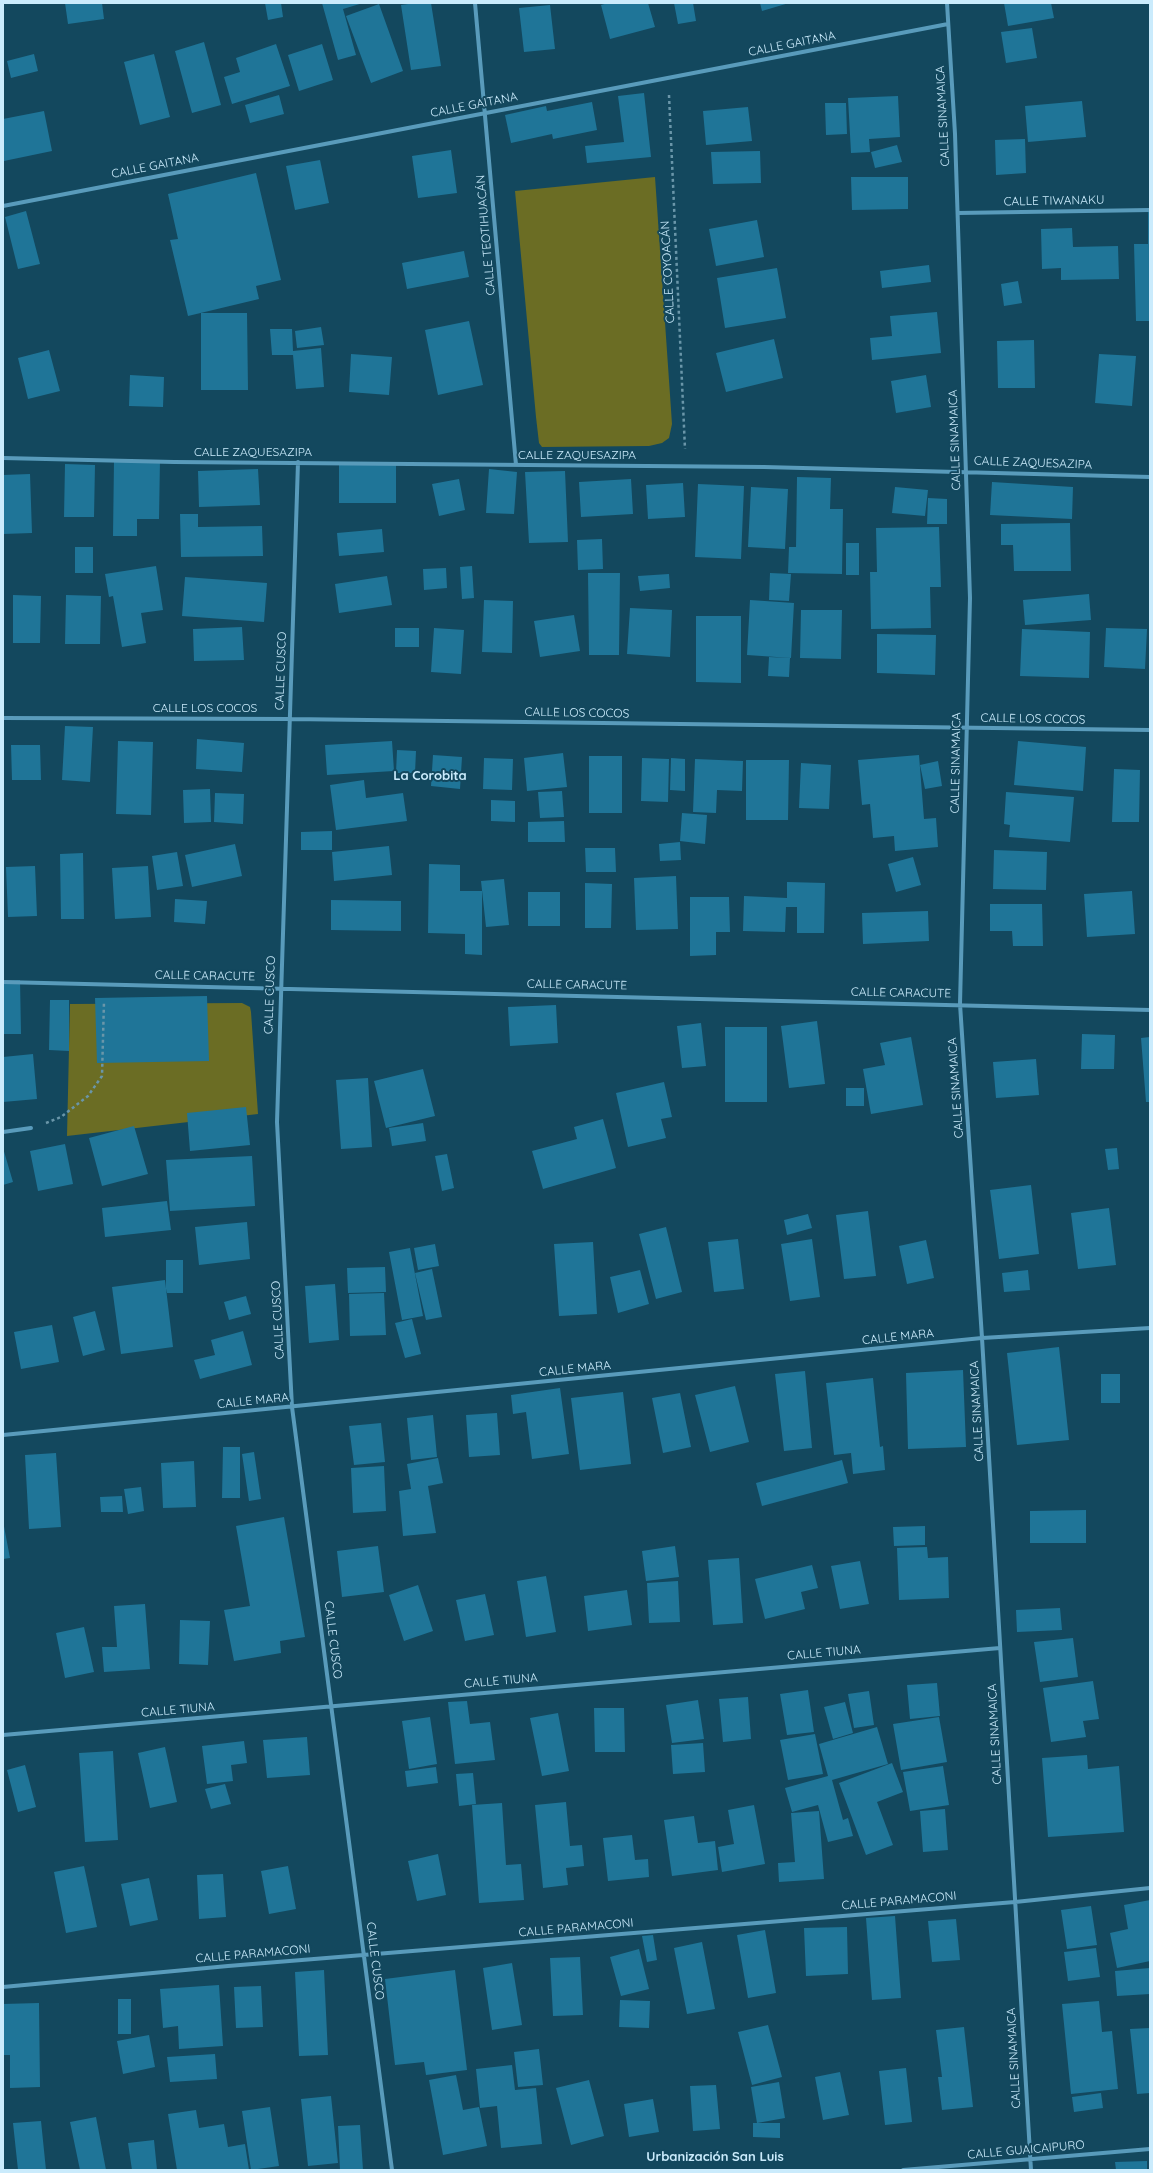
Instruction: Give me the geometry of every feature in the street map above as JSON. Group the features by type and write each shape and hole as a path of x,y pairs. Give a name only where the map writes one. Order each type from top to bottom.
{"street":[{"name":"CALLE TEOTIHUACÁN","path":"475,3 516,465"},
{"name":"CALLE SINAMAICA","path":"947,3 958,213 970,598 960,1004 982,1338 1031,2170"},
{"name":"CALLE GAITANA","path":"3,206 948,24"},
{"name":"CALLE TIWANAKU","path":"958,213 1150,210"},
{"name":"CALLE ZAQUESAZIPA","path":"3,458 685,466 966,471 1150,477"},
{"name":"CALLE CUSCO","path":"298,462 280,988 277,1122 292,1407 392,2170"},
{"name":"CALLE LOS COCOS","path":"3,718 290,719 1150,730"},
{"name":"CALLE CARACUTE","path":"3,982 960,1004 1150,1010"},
{"path":"3,1132 31,1128"},
{"name":"CALLE MARA","path":"3,1435 982,1338 1150,1328"},
{"name":"CALLE TIUNA","path":"3,1735 1000,1648"},
{"name":"CALLE PARAMACONI","path":"3,1987 364,1955 1015,1902 1150,1888"},
{"name":"CALLE GUAICAIPURO","path":"903,2170 1150,2149"}],"path":[{"name":"CALLE COYOACÁN","path":"668,78 685,466"},
{"path":"31,1128 61,1117 88,1096 102,1076 104,984"}],"shaded area":[{"path":"655,177 672,424 669,438 662,443 649,446 542,447 539,443 536,417 515,191"},
{"path":"242,1003 250,1007 251,1012 258,1114 67,1136 70,1004"}],"building":[{"path":"65,3 102,3 104,19 68,24"},
{"path":"265,3 281,3 283,17 268,20"},
{"path":"322,3 363,3 343,9 356,55 338,60"},
{"path":"431,3 441,66 411,70 401,5"},
{"path":"608,3 648,3 655,27 610,39 601,5"},
{"path":"674,3 693,3 696,21 678,24"},
{"path":"760,3 789,3 762,11"},
{"path":"1004,3 1051,3 1054,18 1008,26"},
{"path":"379,4 403,71 371,83 346,16"},
{"path":"550,5 555,49 524,52 519,8"},
{"path":"1032,28 1037,58 1006,63 1001,32"},
{"path":"204,42 221,105 192,113 175,51"},
{"path":"276,44 290,86 232,104 224,77 240,72 236,58"},
{"path":"322,44 333,80 299,91 288,55"},
{"path":"34,54 38,71 11,78 7,61"},
{"path":"154,54 170,117 140,125 124,62"},
{"path":"644,93 651,157 587,163 585,146 624,142 618,96"},
{"path":"279,95 284,114 250,123 245,105"},
{"path":"898,96 900,137 869,139 870,152 851,153 848,98"},
{"path":"1082,101 1086,137 1028,142 1025,106"},
{"path":"592,102 597,130 553,139 552,134 511,143 505,115 546,106 547,111"},
{"path":"825,103 846,103 847,134 826,135"},
{"path":"748,107 752,141 706,145 703,111"},
{"path":"44,111 52,151 4,161 3,119"},
{"path":"1025,139 1026,173 996,175 995,140"},
{"path":"897,145 902,162 875,168 871,152"},
{"path":"451,150 457,193 418,198 412,156"},
{"path":"760,151 761,183 713,184 711,152"},
{"path":"320,160 329,203 295,210 286,166"},
{"path":"256,173 281,280 256,286 259,299 188,316 170,240 178,239 168,194"},
{"path":"851,177 908,177 908,209 852,210"},
{"path":"1148,210 1150,210 1150,321 1136,321 1134,244 1148,244"},
{"path":"26,211 40,264 18,269 5,217"},
{"path":"757,220 764,257 716,266 709,229"},
{"path":"1072,228 1073,247 1118,246 1119,279 1061,280 1061,268 1042,269 1041,229"},
{"path":"464,251 469,277 407,289 402,263"},
{"path":"929,265 931,282 882,288 880,271"},
{"path":"777,268 786,318 725,328 717,278"},
{"path":"1018,281 1022,303 1004,306 1001,284"},
{"path":"937,312 941,353 872,360 870,338 892,336 890,316"},
{"path":"201,313 247,313 248,390 201,390"},
{"path":"469,321 483,385 438,395 425,330"},
{"path":"321,327 324,345 297,348 295,331"},
{"path":"270,329 292,329 293,351 321,348 324,387 296,389 293,355 272,355"},
{"path":"774,339 783,378 726,392 716,353"},
{"path":"1034,340 1035,388 998,388 997,341"},
{"path":"49,350 60,391 28,399 18,358"},
{"path":"351,354 392,357 389,395 349,392"},
{"path":"1099,354 1136,356 1132,406 1095,403"},
{"path":"130,375 164,377 163,407 129,406"},
{"path":"926,375 931,407 896,413 891,381"},
{"path":"114,460 160,460 159,519 137,519 137,536 113,536"},
{"path":"339,463 396,463 396,503 339,503"},
{"path":"65,464 95,465 94,517 64,517"},
{"path":"258,469 260,505 199,507 198,471"},
{"path":"489,469 517,472 514,514 486,513"},
{"path":"565,471 568,542 529,543 525,472"},
{"path":"30,474 32,533 3,534 3,475"},
{"path":"797,477 831,478 830,509 843,509 842,574 788,573 789,547 796,547"},
{"path":"459,479 465,510 439,516 432,484"},
{"path":"631,479 633,514 581,517 579,482"},
{"path":"992,482 1073,487 1072,519 990,515"},
{"path":"683,483 685,517 648,519 646,485"},
{"path":"698,484 744,486 741,559 695,557"},
{"path":"751,487 788,489 785,549 748,547"},
{"path":"895,487 928,490 925,516 892,513"},
{"path":"928,498 947,499 947,524 927,524"},
{"path":"180,514 198,514 198,527 262,526 263,556 181,557"},
{"path":"1070,523 1071,571 1014,571 1013,545 1001,545 1001,524"},
{"path":"939,527 941,587 930,587 931,628 871,629 870,572 877,572 876,528"},
{"path":"382,529 384,552 339,556 337,533"},
{"path":"602,539 603,569 578,570 577,540"},
{"path":"846,543 859,543 859,575 846,575"},
{"path":"75,547 93,547 93,573 75,573"},
{"path":"156,566 163,610 141,613 146,643 122,647 113,596 109,597 105,574"},
{"path":"472,566 474,598 462,599 460,567"},
{"path":"446,568 447,588 424,590 423,569"},
{"path":"588,573 620,573 619,655 589,655"},
{"path":"770,573 791,574 789,601 769,600"},
{"path":"669,574 670,588 640,591 638,576"},
{"path":"387,576 392,605 339,613 335,584"},
{"path":"185,577 267,583 264,622 182,616"},
{"path":"1089,594 1091,620 1025,625 1023,600"},
{"path":"13,595 41,596 40,643 13,643"},
{"path":"66,595 101,596 100,644 65,644"},
{"path":"484,600 513,601 512,653 482,652"},
{"path":"750,600 794,603 791,658 747,655"},
{"path":"630,608 672,610 670,657 627,654"},
{"path":"801,610 842,610 841,659 800,658"},
{"path":"574,615 580,651 540,657 534,621"},
{"path":"696,616 741,616 741,683 696,682"},
{"path":"242,627 244,660 194,661 193,629"},
{"path":"395,628 419,628 419,647 395,647"},
{"path":"434,628 464,630 461,674 431,672"},
{"path":"1106,628 1147,629 1145,669 1104,667"},
{"path":"1022,629 1090,632 1089,678 1020,676"},
{"path":"877,634 936,635 935,675 877,673"},
{"path":"769,657 790,658 789,677 768,676"},
{"path":"65,726 93,727 90,782 62,780"},
{"path":"197,739 244,743 242,772 196,769"},
{"path":"118,741 153,742 151,815 116,814"},
{"path":"392,741 394,771 327,775 325,745"},
{"path":"1018,741 1086,747 1083,791 1014,785"},
{"path":"11,745 40,745 41,780 12,780"},
{"path":"397,750 416,751 415,773 396,773"},
{"path":"563,753 567,787 527,791 524,758"},
{"path":"433,755 462,757 460,789 431,786"},
{"path":"919,755 924,819 936,818 938,847 895,851 894,836 873,838 870,804 862,805 858,760"},
{"path":"589,756 622,756 622,813 589,813"},
{"path":"484,758 513,759 512,790 483,789"},
{"path":"642,758 669,759 668,802 641,801"},
{"path":"671,758 685,759 685,791 670,790"},
{"path":"695,759 743,761 742,791 717,790 716,813 693,812"},
{"path":"746,760 789,760 788,820 746,820"},
{"path":"938,761 942,786 925,789 920,765"},
{"path":"801,763 831,765 829,809 799,808"},
{"path":"1114,769 1140,770 1139,822 1112,822"},
{"path":"364,780 366,798 403,793 407,821 336,830 330,785"},
{"path":"210,789 211,822 184,823 183,790"},
{"path":"562,791 564,817 540,818 538,792"},
{"path":"1006,792 1074,797 1070,842 1009,837 1010,825 1004,824"},
{"path":"215,793 244,794 243,824 214,822"},
{"path":"491,800 515,801 515,822 491,821"},
{"path":"682,813 707,815 705,844 680,841"},
{"path":"564,821 565,842 528,842 528,822"},
{"path":"332,831 332,850 301,850 301,832"},
{"path":"680,842 681,860 660,861 659,844"},
{"path":"235,844 242,876 192,887 185,855"},
{"path":"389,846 392,875 334,881 332,852"},
{"path":"585,848 615,848 616,872 586,872"},
{"path":"994,850 1047,852 1046,890 993,889"},
{"path":"177,852 183,886 157,890 152,856"},
{"path":"83,853 84,919 61,919 60,854"},
{"path":"913,857 921,885 896,892 888,864"},
{"path":"429,864 460,865 460,891 482,891 482,955 465,954 465,934 428,933"},
{"path":"35,866 37,916 8,917 6,867"},
{"path":"148,866 151,917 115,919 112,868"},
{"path":"676,876 678,929 636,930 634,878"},
{"path":"504,879 509,925 486,927 481,881"},
{"path":"787,882 825,883 824,933 797,933 797,907 786,907 785,932 743,931 744,896 787,898"},
{"path":"585,883 612,884 611,928 585,928"},
{"path":"1132,891 1135,934 1087,937 1084,894"},
{"path":"528,892 560,892 560,926 528,926"},
{"path":"690,897 729,897 730,932 716,932 716,955 690,956"},
{"path":"175,899 207,901 205,924 174,922"},
{"path":"331,900 401,901 401,931 331,930"},
{"path":"990,904 1042,904 1043,946 1013,946 1012,931 990,931"},
{"path":"928,911 929,941 863,944 862,913"},
{"path":"20,980 21,1034 3,1034 3,981"},
{"path":"207,996 209,1061 97,1063 95,998"},
{"path":"50,1000 69,1000 69,1051 49,1050"},
{"path":"556,1005 558,1043 510,1046 508,1007"},
{"path":"817,1021 825,1084 789,1088 781,1026"},
{"path":"701,1023 706,1066 682,1068 677,1026"},
{"path":"725,1027 767,1027 767,1102 725,1102"},
{"path":"1082,1034 1115,1035 1114,1069 1081,1069"},
{"path":"911,1037 923,1105 871,1114 863,1069 885,1065 880,1043"},
{"path":"1150,1037 1150,1102 1146,1102 1141,1038"},
{"path":"33,1054 37,1099 3,1102 3,1057"},
{"path":"1036,1059 1039,1095 996,1098 993,1062"},
{"path":"423,1069 435,1116 386,1128 374,1081"},
{"path":"368,1078 372,1147 341,1149 336,1080"},
{"path":"664,1082 672,1117 661,1119 666,1138 628,1147 616,1093"},
{"path":"846,1088 864,1088 864,1106 846,1106"},
{"path":"246,1107 250,1145 190,1151 187,1113"},
{"path":"603,1119 616,1168 543,1189 532,1151 577,1139 574,1127"},
{"path":"423,1123 426,1141 392,1146 389,1128"},
{"path":"134,1126 148,1174 102,1186 89,1138"},
{"path":"65,1144 73,1184 38,1191 30,1151"},
{"path":"3,1148 13,1182 3,1185"},
{"path":"1117,1148 1119,1169 1108,1170 1105,1149"},
{"path":"447,1154 454,1188 442,1191 435,1156"},
{"path":"252,1156 255,1206 170,1211 166,1160"},
{"path":"1031,1185 1039,1254 999,1259 990,1190"},
{"path":"167,1201 171,1230 105,1237 102,1208"},
{"path":"1109,1208 1116,1265 1078,1269 1071,1213"},
{"path":"868,1211 876,1276 844,1279 836,1215"},
{"path":"808,1214 812,1228 787,1235 784,1220"},
{"path":"247,1222 250,1259 199,1265 195,1227"},
{"path":"666,1227 682,1292 656,1299 639,1234"},
{"path":"738,1239 744,1289 714,1292 708,1242"},
{"path":"812,1239 820,1297 790,1301 781,1244"},
{"path":"926,1240 934,1278 907,1284 899,1246"},
{"path":"593,1242 597,1314 559,1316 554,1244"},
{"path":"435,1244 439,1266 418,1270 414,1248"},
{"path":"410,1248 423,1316 402,1320 389,1252"},
{"path":"166,1260 183,1260 183,1293 166,1293"},
{"path":"385,1267 386,1292 348,1293 347,1268"},
{"path":"432,1269 442,1317 426,1320 415,1273"},
{"path":"640,1270 649,1304 618,1313 610,1277"},
{"path":"1028,1270 1030,1290 1004,1292 1002,1273"},
{"path":"165,1280 173,1347 121,1354 112,1287"},
{"path":"335,1284 339,1340 309,1343 305,1286"},
{"path":"384,1293 386,1335 350,1336 349,1294"},
{"path":"246,1296 251,1314 229,1320 224,1302"},
{"path":"95,1311 105,1350 83,1356 73,1317"},
{"path":"412,1319 421,1354 405,1358 395,1323"},
{"path":"52,1325 59,1362 21,1369 14,1332"},
{"path":"243,1331 252,1365 200,1379 194,1360 215,1355 211,1340"},
{"path":"1059,1347 1069,1440 1017,1445 1007,1353"},
{"path":"963,1370 966,1447 908,1449 906,1373"},
{"path":"805,1371 812,1448 784,1451 775,1374"},
{"path":"1101,1374 1120,1374 1120,1403 1101,1403"},
{"path":"873,1378 880,1447 883,1446 885,1470 853,1474 851,1453 834,1455 826,1383"},
{"path":"735,1386 749,1442 710,1452 695,1395"},
{"path":"560,1388 569,1454 532,1459 526,1412 513,1414 511,1395"},
{"path":"623,1392 631,1464 580,1470 571,1398"},
{"path":"680,1393 691,1447 663,1453 652,1398"},
{"path":"497,1413 500,1455 469,1457 466,1415"},
{"path":"433,1415 437,1457 411,1460 407,1418"},
{"path":"381,1423 385,1462 354,1465 349,1426"},
{"path":"223,1447 240,1447 240,1498 222,1498"},
{"path":"254,1452 261,1499 249,1501 242,1454"},
{"path":"56,1453 61,1527 29,1529 25,1455"},
{"path":"438,1458 443,1483 428,1486 436,1533 403,1536 399,1491 411,1489 407,1464"},
{"path":"842,1460 848,1483 762,1506 756,1483"},
{"path":"194,1461 196,1507 163,1508 161,1463"},
{"path":"384,1466 386,1511 353,1513 351,1468"},
{"path":"141,1487 144,1511 128,1514 124,1489"},
{"path":"122,1496 123,1512 101,1512 100,1497"},
{"path":"1086,1510 1086,1543 1030,1543 1030,1511"},
{"path":"284,1517 305,1637 280,1641 281,1653 234,1661 224,1610 250,1606 236,1526"},
{"path":"3,1521 10,1558 3,1559"},
{"path":"925,1526 925,1545 894,1546 893,1527"},
{"path":"378,1546 384,1592 342,1597 337,1551"},
{"path":"675,1546 679,1577 646,1581 642,1551"},
{"path":"927,1547 928,1558 948,1557 949,1598 899,1600 897,1548"},
{"path":"739,1558 743,1623 713,1625 708,1560"},
{"path":"860,1561 869,1604 840,1609 831,1566"},
{"path":"812,1565 818,1588 801,1592 805,1609 765,1619 755,1579"},
{"path":"546,1576 556,1632 526,1637 517,1581"},
{"path":"678,1581 680,1622 649,1623 647,1583"},
{"path":"418,1585 433,1631 404,1641 389,1595"},
{"path":"627,1590 632,1625 588,1631 584,1596"},
{"path":"485,1594 494,1635 465,1641 456,1600"},
{"path":"145,1604 150,1669 104,1672 102,1647 117,1647 114,1606"},
{"path":"1060,1608 1062,1630 1017,1632 1016,1610"},
{"path":"180,1620 210,1621 208,1665 179,1664"},
{"path":"84,1627 94,1672 65,1678 56,1633"},
{"path":"1073,1638 1078,1677 1040,1682 1034,1642"},
{"path":"1093,1681 1099,1719 1083,1721 1086,1737 1051,1742 1043,1688"},
{"path":"937,1683 940,1716 910,1719 907,1685"},
{"path":"808,1690 814,1732 787,1735 780,1694"},
{"path":"869,1691 874,1725 854,1728 848,1694"},
{"path":"748,1697 751,1739 723,1742 719,1699"},
{"path":"698,1700 704,1739 672,1743 666,1705"},
{"path":"467,1701 470,1724 490,1722 495,1760 455,1764 448,1702"},
{"path":"845,1702 853,1733 833,1739 824,1707"},
{"path":"594,1708 624,1708 625,1752 595,1752"},
{"path":"558,1713 569,1771 542,1776 530,1718"},
{"path":"430,1717 437,1764 409,1769 402,1721"},
{"path":"939,1717 947,1762 901,1770 893,1724"},
{"path":"877,1727 888,1764 832,1780 843,1820 848,1818 853,1836 828,1842 818,1805 792,1812 785,1788 828,1776 819,1744"},
{"path":"815,1734 823,1774 788,1780 780,1740"},
{"path":"307,1737 310,1775 267,1778 263,1740"},
{"path":"244,1741 247,1763 231,1765 233,1781 207,1784 202,1746"},
{"path":"703,1743 705,1772 673,1774 671,1745"},
{"path":"165,1747 177,1802 150,1808 138,1753"},
{"path":"113,1751 118,1840 85,1842 79,1753"},
{"path":"1087,1755 1088,1769 1119,1766 1124,1832 1048,1837 1042,1758"},
{"path":"892,1763 903,1792 877,1802 893,1845 866,1855 839,1783"},
{"path":"25,1765 36,1807 18,1812 7,1770"},
{"path":"943,1766 949,1805 910,1811 903,1772"},
{"path":"436,1767 438,1783 407,1787 405,1771"},
{"path":"473,1773 476,1804 459,1806 456,1774"},
{"path":"225,1784 231,1804 211,1809 205,1789"},
{"path":"566,1802 570,1846 582,1845 584,1866 566,1868 568,1885 543,1888 535,1805"},
{"path":"502,1803 506,1865 521,1864 524,1900 479,1903 472,1805"},
{"path":"754,1805 765,1864 722,1872 718,1847 734,1844 728,1810"},
{"path":"945,1809 948,1850 923,1852 920,1811"},
{"path":"819,1811 824,1879 779,1882 778,1863 795,1862 791,1813"},
{"path":"694,1816 698,1843 715,1841 718,1870 672,1876 664,1820"},
{"path":"632,1835 635,1860 648,1859 649,1877 608,1881 603,1838"},
{"path":"438,1854 446,1895 417,1901 408,1861"},
{"path":"84,1866 97,1927 66,1933 54,1872"},
{"path":"288,1866 296,1909 269,1914 261,1871"},
{"path":"223,1874 226,1917 199,1919 197,1875"},
{"path":"149,1878 158,1920 130,1926 121,1884"},
{"path":"1150,1900 1150,1961 1117,1968 1110,1933 1128,1929 1124,1905"},
{"path":"1091,1906 1097,1945 1067,1949 1061,1910"},
{"path":"895,1916 901,1998 872,2000 866,1918"},
{"path":"956,1919 960,1960 932,1962 928,1921"},
{"path":"847,1927 848,1974 806,1976 804,1928"},
{"path":"765,1930 776,1993 748,1998 737,1935"},
{"path":"653,1935 657,1960 647,1962 642,1936"},
{"path":"702,1942 715,2009 687,2014 674,1948"},
{"path":"1096,1948 1100,1977 1068,1981 1064,1952"},
{"path":"639,1949 649,1989 621,1996 610,1957"},
{"path":"580,1957 583,2015 553,2016 550,1958"},
{"path":"512,1963 522,2025 492,2030 483,1968"},
{"path":"1150,1968 1150,1994 1117,1996 1115,1971"},
{"path":"324,1970 328,2055 299,2056 295,1972"},
{"path":"455,1970 467,2070 426,2075 424,2062 395,2065 385,1979"},
{"path":"219,1985 223,2046 179,2049 178,2026 163,2028 160,1989"},
{"path":"261,1986 263,2027 236,2028 234,1987"},
{"path":"118,1999 131,1999 131,2034 118,2034"},
{"path":"620,2000 650,2001 649,2028 619,2027"},
{"path":"1099,2001 1102,2032 1112,2031 1118,2089 1071,2094 1062,2004"},
{"path":"39,2003 40,2087 10,2088 10,2055 3,2055 3,2004"},
{"path":"768,2025 782,2077 752,2085 738,2032"},
{"path":"964,2027 973,2107 942,2110 938,2077 942,2077 936,2030"},
{"path":"1150,2028 1150,2093 1137,2094 1130,2029"},
{"path":"149,2035 155,2067 123,2074 117,2041"},
{"path":"539,2049 543,2085 518,2087 514,2052"},
{"path":"215,2054 217,2079 170,2082 167,2057"},
{"path":"512,2065 515,2090 536,2088 542,2144 501,2148 497,2106 480,2108 476,2069"},
{"path":"906,2068 912,2122 885,2125 879,2071"},
{"path":"840,2072 849,2115 823,2120 815,2077"},
{"path":"456,2075 463,2110 479,2107 487,2146 443,2155 429,2080"},
{"path":"589,2080 604,2136 571,2145 556,2088"},
{"path":"779,2082 785,2118 757,2123 751,2087"},
{"path":"716,2085 720,2129 693,2131 690,2086"},
{"path":"1101,2093 1103,2108 1074,2112 1072,2097"},
{"path":"331,2096 338,2163 308,2166 301,2099"},
{"path":"653,2099 659,2132 629,2137 624,2104"},
{"path":"270,2107 279,2166 251,2170 242,2111"},
{"path":"196,2110 199,2128 224,2124 228,2147 245,2144 249,2170 177,2170 168,2114"},
{"path":"96,2117 106,2170 80,2170 70,2122"},
{"path":"41,2121 46,2170 18,2170 13,2123"},
{"path":"753,2123 780,2123 780,2138 753,2137"},
{"path":"360,2125 363,2170 340,2170 338,2126"},
{"path":"154,2140 157,2170 132,2170 128,2143"},
{"path":"1147,2161 1147,2170 1116,2170 1115,2162"}],"district":[{"name":"La Corobita","path":"430,776"},
{"name":"Urbanización San Luis","path":"715,2157"}]}
